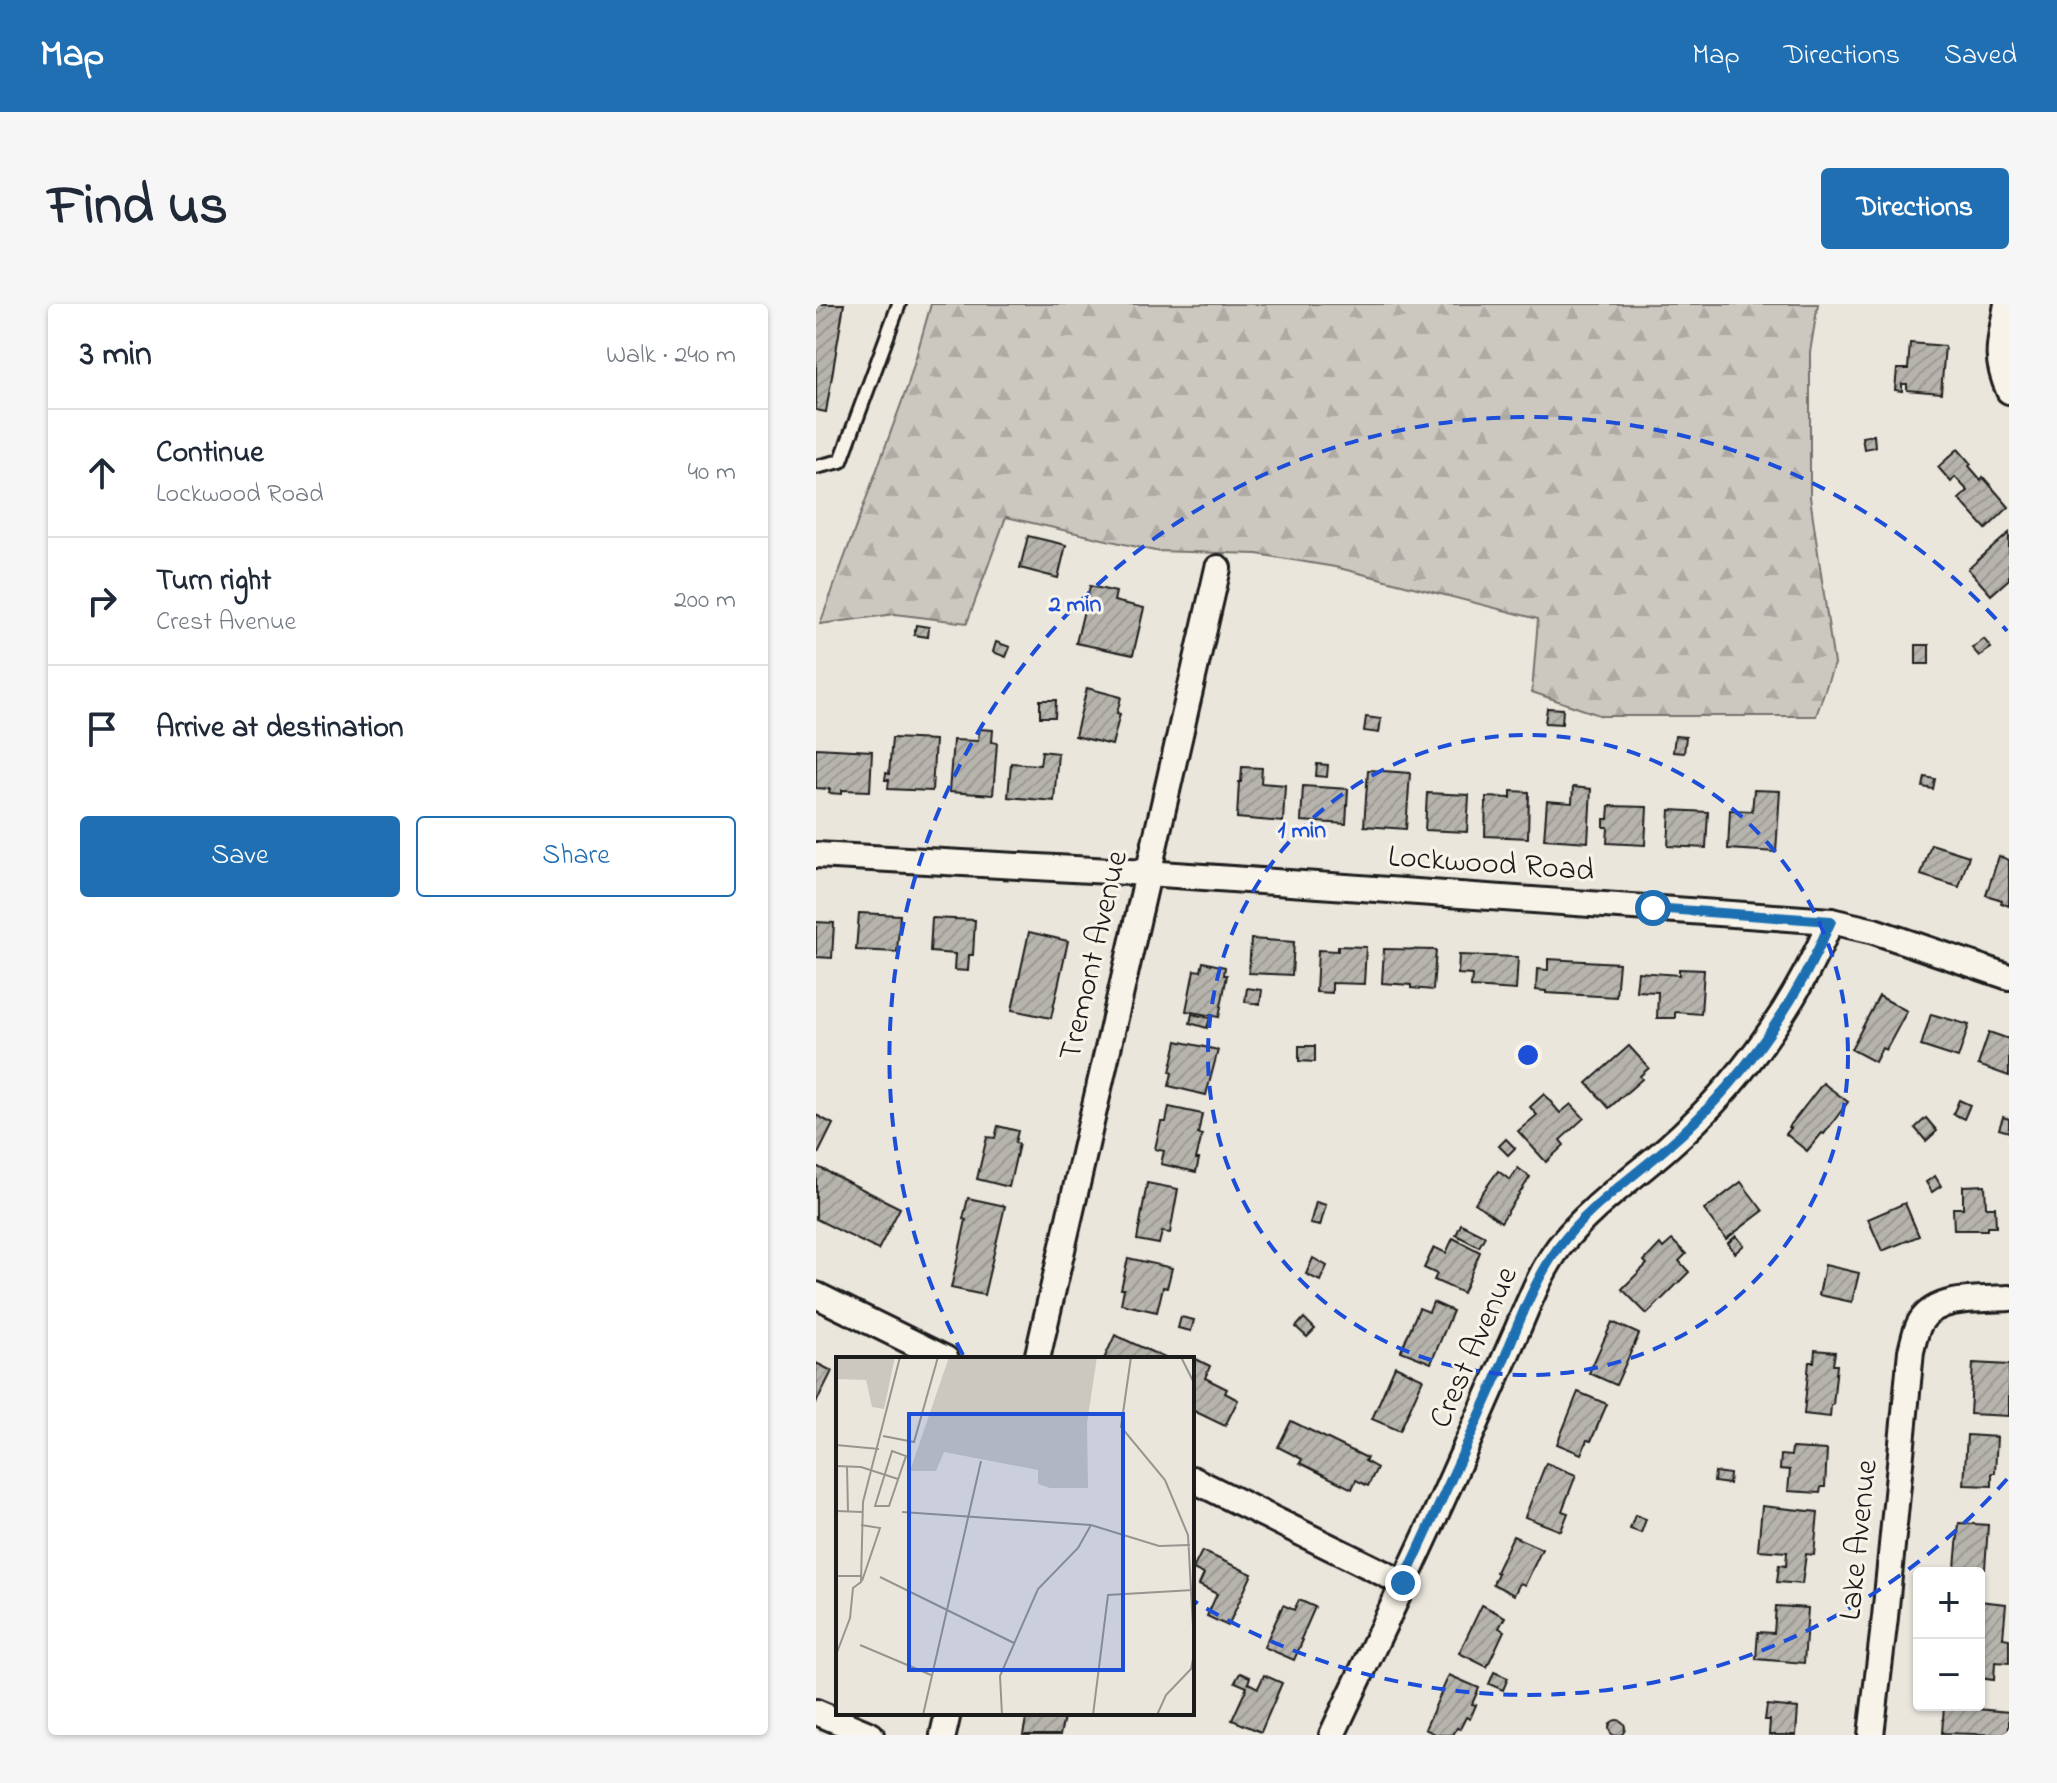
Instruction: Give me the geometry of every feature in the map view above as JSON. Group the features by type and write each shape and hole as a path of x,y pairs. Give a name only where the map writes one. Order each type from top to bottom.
{"street":[{"path":"2007,304 1998,353 2009,391"},
{"name":"Tremont Avenue","path":"1037,1357 1218,568"},
{"name":"Lockwood Road","path":"816,855 1147,873 1831,921 1874,931 2009,977"},
{"name":"Crest Avenue","path":"1332,1735 1460,1460 1537,1284 1557,1249 1582,1219 1687,1128 1758,1051 1813,962 1831,921"},
{"path":"816,1295 942,1357"},
{"name":"Lake Avenue","path":"1871,1735 1911,1351 1918,1325 1926,1314 1944,1304 2009,1298"},
{"path":"1194,1480 1403,1583"},
{"path":"816,1712 871,1735"},
{"path":"943,1735 948,1715"}],"lane":[{"path":"816,467 841,461 899,304"}],"green space":[{"path":"931,304 1818,304 1810,352 1810,497 1834,664 1816,716 1602,716 1532,692 1538,619 1335,567 1257,554 1155,551 1006,517 967,623 895,614 820,624 908,385"}],"building":[{"path":"816,304 844,304 826,412 816,410"},
{"path":"1910,343 1945,346 1941,393 1907,390 1907,384 1902,384 1902,391 1895,390 1897,369 1908,369"},
{"path":"1874,435 1875,447 1864,449 1862,437"},
{"path":"1958,449 1981,480 1983,477 2009,507 1986,529 1959,499 1968,491 1955,477 1951,482 1938,467"},
{"path":"2009,533 2009,579 1991,595 1968,569"},
{"path":"1028,536 1066,545 1058,578 1020,568"},
{"path":"1090,586 1116,592 1114,601 1144,608 1133,655 1076,643"},
{"path":"916,625 929,627 928,637 914,635"},
{"path":"1984,639 1991,648 1979,656 1972,648"},
{"path":"996,642 1010,647 1006,657 993,652"},
{"path":"1916,645 1929,645 1929,664 1916,664"},
{"path":"1087,688 1121,697 1112,745 1075,736"},
{"path":"1040,700 1056,700 1055,717 1040,717"},
{"path":"1547,708 1563,709 1562,724 1545,723"},
{"path":"1366,717 1381,719 1379,733 1364,731"},
{"path":"979,729 993,730 992,742 997,743 993,795 949,792 953,740 978,741"},
{"path":"1675,736 1686,737 1684,753 1673,752"},
{"path":"892,738 935,740 932,791 888,789 889,780 885,780 886,773 889,774"},
{"path":"816,748 872,751 870,791 842,790 842,794 816,788"},
{"path":"1042,751 1058,753 1054,801 1008,797 1011,763 1040,765"},
{"path":"1317,764 1328,765 1327,777 1316,776"},
{"path":"1242,767 1262,768 1261,783 1285,785 1283,822 1237,818"},
{"path":"1368,770 1410,773 1406,829 1364,826"},
{"path":"1925,777 1935,779 1933,789 1923,787"},
{"path":"1303,786 1348,789 1346,824 1301,821"},
{"path":"1573,787 1591,789 1588,842 1544,839 1547,801 1572,803"},
{"path":"1754,790 1780,791 1776,852 1728,849 1730,810 1752,811"},
{"path":"1511,791 1529,792 1528,838 1485,836 1486,797 1511,798"},
{"path":"1427,793 1469,795 1467,832 1425,830"},
{"path":"1609,806 1647,807 1645,845 1607,843 1608,827 1604,827 1604,819 1608,819"},
{"path":"1670,810 1708,812 1706,848 1668,846"},
{"path":"1931,844 1969,856 1959,887 1921,875"},
{"path":"1999,856 2009,860 2009,906 1986,895"},
{"path":"859,913 900,915 897,952 856,950"},
{"path":"932,918 975,920 973,955 969,955 968,971 954,970 955,954 930,952"},
{"path":"816,922 834,923 832,958 816,957"},
{"path":"1029,932 1068,941 1051,1018 1012,1010"},
{"path":"1251,939 1294,942 1292,975 1249,973"},
{"path":"1338,946 1366,947 1364,984 1332,983 1332,993 1316,992 1318,950 1338,951"},
{"path":"1384,949 1436,950 1433,990 1382,983"},
{"path":"1459,955 1518,957 1516,990 1471,987 1472,975 1458,974"},
{"path":"1548,959 1619,963 1616,997 1536,990 1537,969 1548,970"},
{"path":"1203,962 1225,967 1224,975 1227,975 1219,1017 1186,1011 1194,970 1201,971"},
{"path":"1679,969 1704,970 1701,1014 1675,1012 1675,1018 1657,1018 1658,992 1636,991 1638,972 1679,975"},
{"path":"1247,988 1262,990 1260,1004 1245,1002"},
{"path":"1879,996 1907,1011 1886,1050 1882,1048 1875,1062 1851,1049"},
{"path":"1192,1014 1210,1018 1207,1028 1190,1023"},
{"path":"1931,1014 1969,1025 1958,1058 1921,1046"},
{"path":"1989,1032 2009,1039 2009,1076 1978,1065"},
{"path":"1177,1041 1218,1050 1206,1095 1169,1086"},
{"path":"1299,1046 1315,1046 1315,1062 1299,1061"},
{"path":"1629,1046 1649,1068 1640,1076 1642,1079 1609,1108 1587,1083"},
{"path":"1823,1083 1848,1102 1807,1151 1786,1134"},
{"path":"1544,1094 1560,1113 1571,1104 1584,1118 1560,1140 1564,1145 1546,1162 1518,1131 1537,1115 1530,1107"},
{"path":"1959,1100 1970,1105 1964,1119 1953,1114"},
{"path":"1169,1107 1202,1114 1196,1172 1161,1164 1164,1151 1155,1149 1161,1122 1166,1122"},
{"path":"816,1115 833,1124 818,1154 816,1154"},
{"path":"2003,1117 2009,1119 2009,1132 1999,1129"},
{"path":"1926,1118 1937,1131 1926,1141 1915,1128"},
{"path":"998,1126 1018,1131 1015,1143 1019,1144 1009,1187 977,1179 987,1137 995,1138"},
{"path":"1506,1139 1515,1148 1508,1155 1499,1146"},
{"path":"816,1166 900,1208 878,1250 816,1219"},
{"path":"1518,1168 1530,1177 1501,1222 1475,1203 1498,1171 1510,1180"},
{"path":"1935,1176 1941,1186 1932,1192 1926,1182"},
{"path":"1741,1182 1763,1211 1726,1239 1704,1210"},
{"path":"1147,1183 1178,1189 1170,1233 1162,1232 1159,1244 1137,1240"},
{"path":"1985,1185 1986,1207 1995,1207 1996,1227 1954,1230 1953,1208 1963,1208 1963,1186"},
{"path":"968,1198 1005,1206 984,1295 951,1288"},
{"path":"1316,1202 1326,1205 1320,1226 1310,1224"},
{"path":"1905,1203 1919,1236 1882,1251 1868,1219"},
{"path":"1461,1224 1485,1236 1479,1247 1456,1235"},
{"path":"1736,1236 1744,1245 1735,1253 1728,1243"},
{"path":"1453,1238 1480,1252 1463,1293 1434,1280 1437,1274 1424,1268 1434,1247 1446,1253"},
{"path":"1672,1240 1686,1254 1679,1261 1689,1272 1647,1314 1622,1289 1647,1264 1644,1261 1660,1244 1663,1248"},
{"path":"1128,1258 1172,1268 1157,1312 1121,1304"},
{"path":"1313,1258 1327,1266 1320,1281 1306,1274"},
{"path":"1825,1265 1859,1273 1852,1302 1819,1295"},
{"path":"1433,1302 1453,1311 1431,1363 1401,1351 1419,1308 1429,1312"},
{"path":"1181,1317 1194,1320 1191,1331 1178,1328"},
{"path":"1304,1318 1315,1329 1307,1337 1296,1327"},
{"path":"1612,1322 1639,1334 1616,1385 1589,1373"},
{"path":"1115,1335 1163,1357 1105,1357"},
{"path":"1815,1350 1835,1352 1833,1365 1837,1365 1830,1417 1804,1414 1809,1362 1814,1362"},
{"path":"1194,1358 1210,1366 1205,1378 1227,1389 1225,1393 1238,1400 1225,1426 1194,1411"},
{"path":"816,1363 832,1371 816,1403"},
{"path":"1973,1363 2009,1365 2009,1416 1970,1414"},
{"path":"1395,1366 1423,1379 1400,1431 1372,1419"},
{"path":"1578,1392 1607,1404 1591,1441 1587,1440 1581,1454 1557,1444"},
{"path":"1291,1421 1367,1458 1365,1461 1377,1468 1368,1486 1356,1480 1352,1489 1300,1463 1302,1459 1278,1447"},
{"path":"1967,1435 1997,1437 1992,1486 1964,1485"},
{"path":"1792,1448 1827,1450 1825,1487 1821,1487 1820,1493 1788,1491 1790,1470 1780,1469 1781,1455 1791,1456"},
{"path":"1546,1463 1576,1475 1562,1511 1568,1513 1561,1531 1525,1517"},
{"path":"1715,1472 1730,1474 1729,1484 1714,1482"},
{"path":"1762,1506 1818,1512 1814,1555 1806,1554 1802,1584 1777,1582 1779,1565 1786,1566 1787,1552 1758,1550"},
{"path":"1635,1515 1646,1519 1641,1533 1630,1529"},
{"path":"1959,1523 1988,1525 1985,1569 1955,1567"},
{"path":"1513,1536 1542,1549 1525,1585 1520,1583 1514,1595 1493,1584"},
{"path":"1202,1551 1252,1574 1228,1626 1207,1616 1217,1594 1199,1585 1204,1574 1194,1567"},
{"path":"1299,1600 1315,1607 1294,1660 1264,1647 1283,1605 1294,1610"},
{"path":"1985,1602 2006,1604 2003,1638 2009,1639 2009,1663 1995,1662 1994,1680 1985,1679"},
{"path":"1482,1605 1505,1617 1499,1628 1504,1631 1487,1667 1459,1653"},
{"path":"1776,1606 1808,1608 1804,1663 1756,1659 1758,1632 1774,1633"},
{"path":"1494,1672 1508,1678 1503,1690 1489,1684"},
{"path":"1240,1673 1250,1677 1248,1683 1258,1688 1264,1675 1282,1683 1261,1732 1232,1720 1247,1687 1235,1682"},
{"path":"1449,1675 1479,1688 1472,1704 1476,1705 1470,1719 1466,1717 1453,1735 1437,1735 1425,1729"},
{"path":"1767,1705 1798,1708 1796,1735 1769,1735 1770,1720 1765,1720"},
{"path":"1944,1711 2009,1712 2009,1735 1942,1733"},
{"path":"1027,1715 1065,1715 1060,1735 1023,1735"},
{"path":"1614,1720 1620,1720 1625,1728 1623,1734 1614,1736 1609,1731 1609,1725"}],"route":[{"path":"1403,1583 1537,1284 1557,1249 1582,1219 1666,1148 1717,1098 1758,1051 1813,962 1831,921 1653,908"}]}
